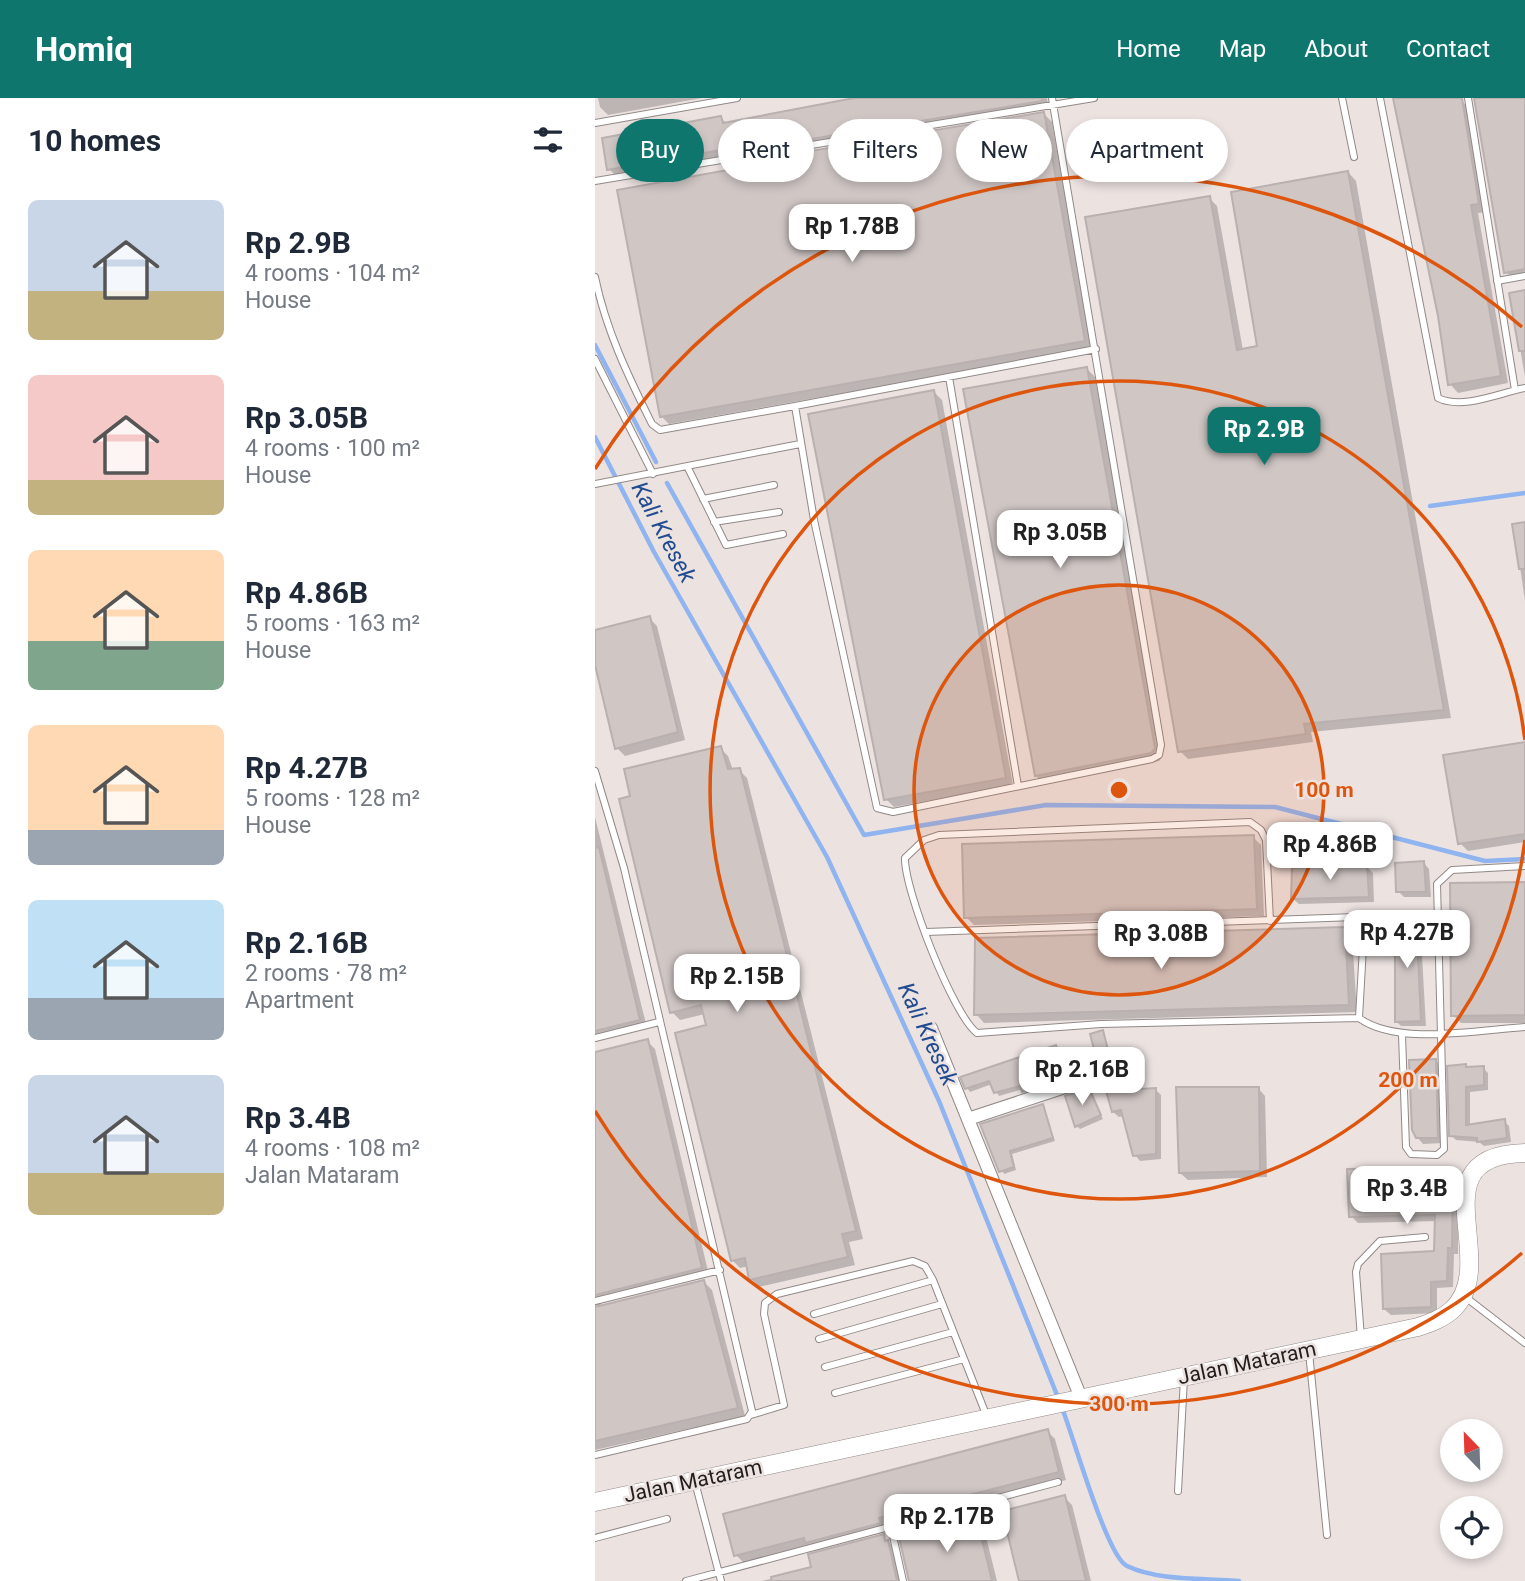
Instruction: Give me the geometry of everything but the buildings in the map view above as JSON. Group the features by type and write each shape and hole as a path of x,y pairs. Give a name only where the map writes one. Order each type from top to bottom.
{"main road":[{"path":"1463,1295 1467,1275 1468,1186 1472,1170 1484,1160 1493,1157 1525,1153"},
{"name":"Jalan Mataram","path":"595,1502 1361,1339 1436,1320 1453,1310 1463,1295"}],"street":[{"path":"931,1028 1079,1398"},
{"path":"968,1119 1086,1080"}],"lane":[{"path":"595,123 737,98"},
{"path":"595,181 1052,102 1094,98"},
{"path":"1342,98 1354,157"},
{"path":"1380,98 1438,398 1447,402 1464,402 1525,388"},
{"path":"1468,98 1515,390"},
{"path":"795,406 800,444 874,804 880,811 893,812 1152,759 1160,752 1052,102"},
{"path":"1497,281 1525,276"},
{"path":"595,277 603,313 618,354 652,424 660,430 1095,349"},
{"path":"595,359 653,474"},
{"path":"949,377 1018,786"},
{"path":"595,484 688,468 800,444"},
{"path":"688,468 726,545 783,534"},
{"path":"703,499 774,485"},
{"path":"714,522 779,512"},
{"path":"595,771 598,791 624,868 720,1270 751,1415"},
{"path":"1270,922 1266,841 1261,830 1249,822 939,835 924,840 905,858 905,871 955,1004 977,1033 1101,1024 1359,1018 1377,1030 1402,1035 1525,1027"},
{"path":"1402,1035 1406,1147 1411,1154 1437,1155 1444,1149 1436,891 1440,878 1452,870 1525,866"},
{"path":"926,932 1270,922 1350,917 1361,922 1364,929 1359,1018"},
{"path":"595,1038 659,1022"},
{"path":"1361,1339 1356,1272 1358,1264 1380,1241 1425,1237"},
{"path":"595,1455 747,1419 751,1415 784,1405 764,1314 765,1303 777,1294 913,1261 925,1266 933,1280 987,1418"},
{"path":"595,1301 720,1270"},
{"path":"814,1314 933,1280"},
{"path":"1463,1295 1525,1343"},
{"path":"819,1339 942,1304"},
{"path":"825,1367 953,1332"},
{"path":"1309,1350 1327,1535"},
{"path":"835,1393 964,1359"},
{"path":"1178,1491 1184,1376"},
{"path":"695,1481 721,1581"},
{"path":"686,1581 1058,1482"},
{"path":"595,1538 667,1519"},
{"path":"891,1527 903,1581"}],"waterway":[{"path":"595,345 656,462"},
{"name":"Kali Kresek","path":"595,437 654,552 827,857 939,1101 1059,1400"},
{"path":"667,483 864,835 1046,805 1275,807 1485,861 1525,859"},
{"path":"1430,506 1525,493"},
{"name":"Kali Kresek","path":"1062,1408 1110,1541 1119,1558 1127,1566 1167,1577 1239,1581"}]}
